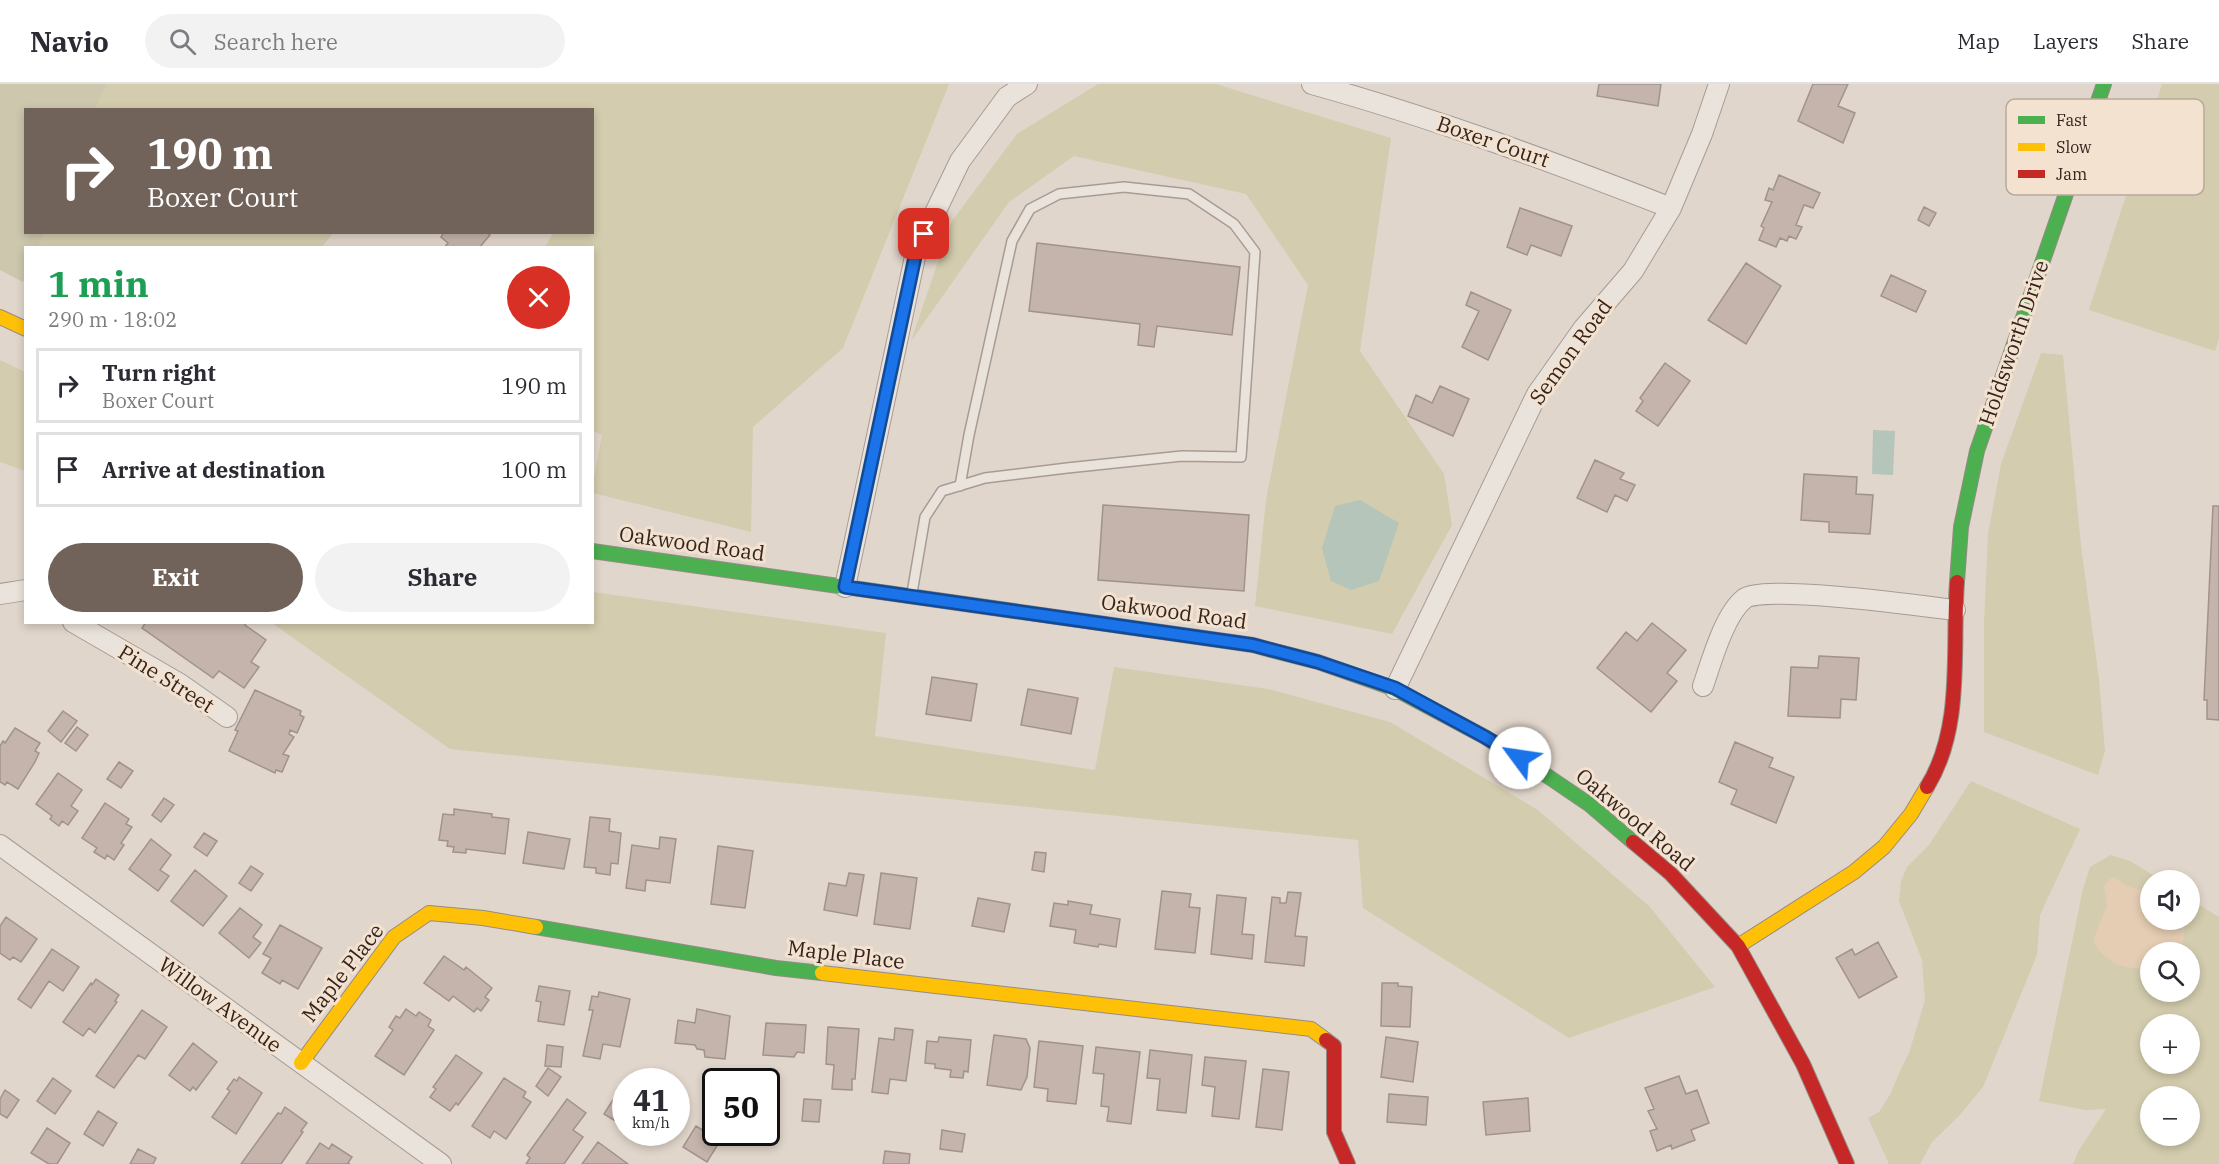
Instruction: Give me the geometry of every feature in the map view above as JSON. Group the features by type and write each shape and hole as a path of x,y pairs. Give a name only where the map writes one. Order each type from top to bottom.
{"street":[{"path":"845,587 916,252 960,161 1007,97 1027,84"},
{"name":"Boxer Court","path":"1312,84 1359,94 1516,148 1671,208"},
{"name":"Semon Road","path":"1395,688 1537,394 1583,329 1633,271 1671,208 1702,134 1719,84"},
{"name":"Holdsworth Drive","path":"2099,99 2104,84"},
{"name":"Holdsworth Drive","path":"1738,946 1854,872 1884,847 1911,814 1934,776 1947,744 1954,683 1955,610 1961,526 1977,451 2066,195"},
{"path":"0,317 24,328"},
{"name":"Oakwood Road","path":"594,551 1253,645 1318,662 1395,688 1485,737 1537,769 1590,805 1671,874 1738,946 1803,1064 1847,1164"},
{"path":"0,594 24,590"},
{"path":"1703,686 1727,623 1743,600 1754,594 1820,595 1955,610"},
{"name":"Pine Street","path":"76,624 180,684 227,717"},
{"name":"Willow Avenue","path":"0,845 441,1164"},
{"name":"Maple Place","path":"301,1063 394,937 429,913 483,918 776,968 1311,1029 1334,1046 1334,1132 1348,1164"}],"lane":[{"path":"911,595 925,517 942,492 985,478 1182,456 1241,457 1255,252 1234,224 1189,194 1124,187 1059,194 1030,209 1012,241 960,486"}],"shaded area":[{"path":"0,84 106,84 95,108 24,108 24,234 44,234 38,246 24,246 23,282 0,270"},
{"path":"87,84 949,84 843,348 753,427 751,532 594,493 594,478 602,435 594,431 594,246 546,246 552,234 594,234 594,108 77,108"},
{"path":"1098,84 1216,84 1391,138 1360,351 1444,474 1452,525 1392,634 1255,606 1266,500 1308,285 1246,194 1074,156 1009,202 911,341 952,221 1017,134"},
{"path":"2162,84 2219,84 2219,339 2215,351 2089,310 2126,195 2204,195 2204,99 2157,99"},
{"path":"26,234 332,234 323,246 26,246"},
{"path":"2041,353 2063,355 2081,546 2099,679 2105,751 2098,775 1984,732 1984,623 1988,534 2001,464"},
{"path":"0,360 24,372 24,471 0,462"},
{"path":"1873,430 1895,431 1893,475 1872,474"},
{"path":"1360,500 1399,523 1379,581 1351,590 1331,581 1322,548 1335,506"},
{"path":"594,592 886,633 875,736 1095,770 1114,667 1268,689 1390,722 1538,810 1650,907 1715,987 1569,1038 1363,908 1358,840 450,749 273,624 594,624"},
{"path":"1971,781 2080,829 2040,915 2037,955 1983,1087 1959,1116 1932,1142 1920,1164 1889,1164 1868,1118 1879,1112 1891,1093 1909,1053 1925,1000 1922,960 1899,901 1901,881 1907,867 1929,845"},
{"path":"2111,855 2130,861 2145,870 2140,870 2140,930 2200,930 2200,905 2219,917 2219,1164 2073,1164 2079,1150 2106,1109 2085,1110 2039,1101 2083,889 2090,867"}],"sand":[{"path":"2114,877 2127,886 2140,890 2140,930 2184,930 2183,942 2140,942 2140,968 2125,967 2103,955 2093,940 2107,905 2104,886"}],"building":[{"path":"1599,84 1661,84 1658,106 1597,96"},
{"path":"1813,84 1848,84 1838,106 1855,113 1843,143 1798,121"},
{"path":"1779,175 1820,193 1813,208 1804,205 1796,225 1802,227 1796,239 1789,236 1787,241 1780,238 1776,247 1759,240 1764,228 1761,226 1772,202 1765,200 1769,188 1773,190"},
{"path":"1924,207 1936,213 1929,226 1918,220"},
{"path":"1520,208 1572,226 1561,256 1531,245 1527,255 1507,247"},
{"path":"443,234 490,235 481,246 446,246 448,243 441,237"},
{"path":"1037,243 1240,267 1232,335 1157,326 1154,347 1138,345 1140,324 1029,311"},
{"path":"1746,263 1781,286 1746,344 1708,320"},
{"path":"1891,275 1926,291 1916,312 1881,296"},
{"path":"1471,292 1511,310 1488,360 1462,347 1479,311 1466,305"},
{"path":"1665,363 1690,381 1658,426 1636,411 1643,401 1640,398"},
{"path":"1440,386 1469,399 1453,436 1408,416 1416,395 1432,403"},
{"path":"1595,460 1624,473 1620,479 1635,485 1627,501 1615,495 1607,512 1577,498"},
{"path":"1804,474 1857,477 1856,494 1873,495 1870,534 1829,532 1829,522 1801,520"},
{"path":"1103,505 1249,515 1244,591 1098,580"},
{"path":"2213,506 2219,506 2219,720 2207,719 2207,700 2204,700"},
{"path":"1652,623 1686,650 1667,673 1677,681 1651,712 1597,668 1626,632 1637,641"},
{"path":"145,624 245,624 266,640 251,662 259,667 244,688 219,671 213,678 142,628"},
{"path":"1819,656 1859,658 1856,700 1841,699 1840,718 1788,716 1791,667 1818,668"},
{"path":"932,677 977,684 971,721 926,714"},
{"path":"1028,689 1078,698 1071,734 1021,725"},
{"path":"255,690 301,711 300,715 304,717 297,733 290,730 289,734 294,737 283,754 289,756 282,772 276,770 275,773 229,751 238,731 235,730"},
{"path":"63,711 77,721 61,742 48,731"},
{"path":"77,727 88,735 76,751 65,743"},
{"path":"15,728 40,743 35,751 39,753 35,762 18,789 7,782 5,785 0,782 0,746 3,741 5,743"},
{"path":"1735,742 1773,758 1769,767 1794,777 1776,823 1731,804 1737,790 1719,782"},
{"path":"119,762 133,771 121,788 107,779"},
{"path":"58,773 82,790 71,806 78,811 68,825 62,821 59,826 50,819 52,816 36,804"},
{"path":"164,798 174,805 161,822 152,815"},
{"path":"105,803 129,819 126,824 132,827 121,843 124,845 114,860 107,855 105,859 94,852 97,848 82,838"},
{"path":"454,809 492,814 492,817 509,819 505,854 466,849 466,853 453,852 454,847 447,846 448,841 439,840 443,814 454,815"},
{"path":"590,817 610,819 609,831 621,833 618,864 611,863 610,875 596,873 596,868 584,867"},
{"path":"528,832 570,839 564,869 523,863"},
{"path":"204,833 217,841 207,856 194,847"},
{"path":"660,837 676,839 670,883 646,880 645,891 626,888 632,845 659,849"},
{"path":"151,839 171,855 160,870 169,876 158,891 129,869"},
{"path":"718,846 753,851 745,908 711,904"},
{"path":"1035,852 1046,853 1044,872 1032,870"},
{"path":"251,866 263,874 251,891 239,883"},
{"path":"195,870 227,896 203,926 171,901"},
{"path":"849,873 864,875 857,916 824,910 829,883 846,886"},
{"path":"881,873 917,878 910,929 874,924"},
{"path":"1162,891 1191,894 1189,907 1200,908 1195,953 1155,949"},
{"path":"1288,892 1301,893 1295,936 1307,937 1304,966 1265,962 1272,897 1280,898 1280,903 1286,903"},
{"path":"1217,895 1246,898 1242,934 1254,935 1252,959 1211,954"},
{"path":"978,898 1010,904 1004,932 972,926"},
{"path":"1068,901 1092,905 1090,914 1120,919 1116,947 1074,943 1076,930 1050,926 1054,903 1068,905"},
{"path":"240,908 262,925 253,937 261,943 249,958 219,933"},
{"path":"6,917 37,939 21,962 13,957 10,960 0,953 0,926"},
{"path":"280,925 322,948 298,989 282,980 280,984 262,973 271,958 263,954"},
{"path":"1878,942 1897,977 1859,998 1836,958 1852,949 1855,955"},
{"path":"52,949 79,967 63,991 49,981 31,1008 18,999"},
{"path":"444,956 464,970 466,967 492,988 485,997 489,1000 481,1011 477,1008 474,1012 453,996 449,1001 424,983"},
{"path":"96,979 119,995 115,1001 117,1002 95,1033 89,1028 83,1036 63,1022"},
{"path":"1382,983 1398,983 1398,986 1412,987 1410,1027 1381,1026"},
{"path":"539,986 570,991 564,1025 538,1021 541,1002 536,1001"},
{"path":"599,992 630,999 620,1047 603,1044 600,1059 583,1056 593,1010 589,1010 592,996 598,997"},
{"path":"406,1009 416,1016 419,1012 431,1020 428,1026 434,1030 404,1075 375,1056 393,1030 389,1027 396,1016 400,1018"},
{"path":"697,1009 730,1016 725,1059 705,1057 704,1050 697,1049 695,1045 675,1043 678,1020 695,1023"},
{"path":"142,1010 167,1027 145,1059 138,1055 114,1088 96,1076"},
{"path":"766,1023 806,1025 804,1053 797,1052 794,1057 763,1055"},
{"path":"828,1027 859,1029 852,1090 832,1089 834,1065 826,1064"},
{"path":"895,1028 913,1030 906,1081 890,1079 888,1094 872,1092 879,1038 894,1040"},
{"path":"994,1035 1026,1039 1030,1048 1027,1077 1021,1090 987,1085"},
{"path":"939,1037 971,1040 968,1072 964,1071 963,1078 950,1077 951,1070 935,1068 935,1064 925,1063 927,1041 938,1042"},
{"path":"1386,1037 1418,1042 1413,1082 1381,1077"},
{"path":"1039,1041 1083,1046 1076,1104 1047,1101 1048,1089 1034,1087"},
{"path":"193,1043 217,1062 196,1090 193,1087 190,1091 169,1075"},
{"path":"547,1045 563,1047 561,1067 545,1066"},
{"path":"1096,1047 1140,1052 1131,1124 1107,1121 1109,1107 1101,1106 1104,1074 1093,1073"},
{"path":"1150,1050 1192,1055 1186,1113 1157,1110 1160,1079 1147,1078"},
{"path":"456,1055 482,1073 458,1105 456,1103 450,1111 430,1097 436,1089 433,1087"},
{"path":"1205,1057 1246,1061 1239,1119 1212,1116 1215,1087 1202,1085"},
{"path":"548,1068 561,1077 548,1096 536,1086"},
{"path":"1263,1069 1289,1072 1282,1130 1256,1127"},
{"path":"1679,1076 1686,1094 1697,1090 1709,1123 1691,1130 1695,1140 1672,1149 1671,1145 1657,1151 1650,1131 1657,1129 1648,1111 1654,1109 1645,1088"},
{"path":"239,1077 262,1093 236,1134 212,1117 230,1091 227,1089 234,1079 237,1081"},
{"path":"53,1078 71,1091 55,1114 37,1101"},
{"path":"504,1078 526,1092 523,1097 531,1102 506,1139 494,1131 490,1138 472,1126"},
{"path":"5,1090 19,1100 7,1118 0,1114 0,1099"},
{"path":"1389,1094 1428,1097 1426,1125 1387,1122"},
{"path":"1528,1098 1530,1131 1486,1135 1483,1102"},
{"path":"567,1099 586,1113 573,1130 583,1137 564,1164 526,1164 530,1158 527,1155"},
{"path":"804,1099 821,1100 819,1122 802,1121"},
{"path":"612,1101 612,1119 604,1114"},
{"path":"285,1107 307,1123 281,1164 241,1164 278,1113 281,1114"},
{"path":"98,1111 117,1123 103,1146 84,1134"},
{"path":"696,1126 702,1130 702,1146 717,1146 707,1162 683,1147 690,1146 690,1136"},
{"path":"47,1128 70,1143 57,1164 49,1164 31,1153"},
{"path":"942,1130 965,1134 962,1152 940,1149"},
{"path":"598,1142 628,1164 582,1164"},
{"path":"320,1143 329,1149 332,1144 352,1157 348,1163 350,1164 306,1164"},
{"path":"138,1149 156,1158 153,1164 130,1164"},
{"path":"885,1151 910,1154 909,1164 883,1164"}],"traffic: fast":[{"path":"2099,99 2104,84"},
{"path":"1957,582 1961,527 1977,451 2066,195"},
{"path":"594,551 1014,611"},
{"path":"1271,650 1318,662 1395,689 1485,737 1537,769 1590,805 1633,842"},
{"path":"536,927 776,968 822,973"}],"traffic: slow":[{"path":"0,317 24,328"},
{"path":"1738,946 1854,872 1884,847 1911,814 1927,787"},
{"path":"301,1063 394,937 429,913 483,918 536,927"},
{"path":"822,973 1311,1029 1326,1040"}],"traffic: jam":[{"path":"1927,787 1939,764 1947,739 1951,714 1954,688 1957,582"},
{"path":"1014,611 1253,645 1271,650"},
{"path":"1633,842 1671,874 1738,946 1803,1064 1847,1164"},
{"path":"1326,1040 1334,1046 1334,1132 1348,1164"}],"route":[{"path":"924,234 916,252 845,587 1253,645 1318,662 1395,688 1520,758"}]}
